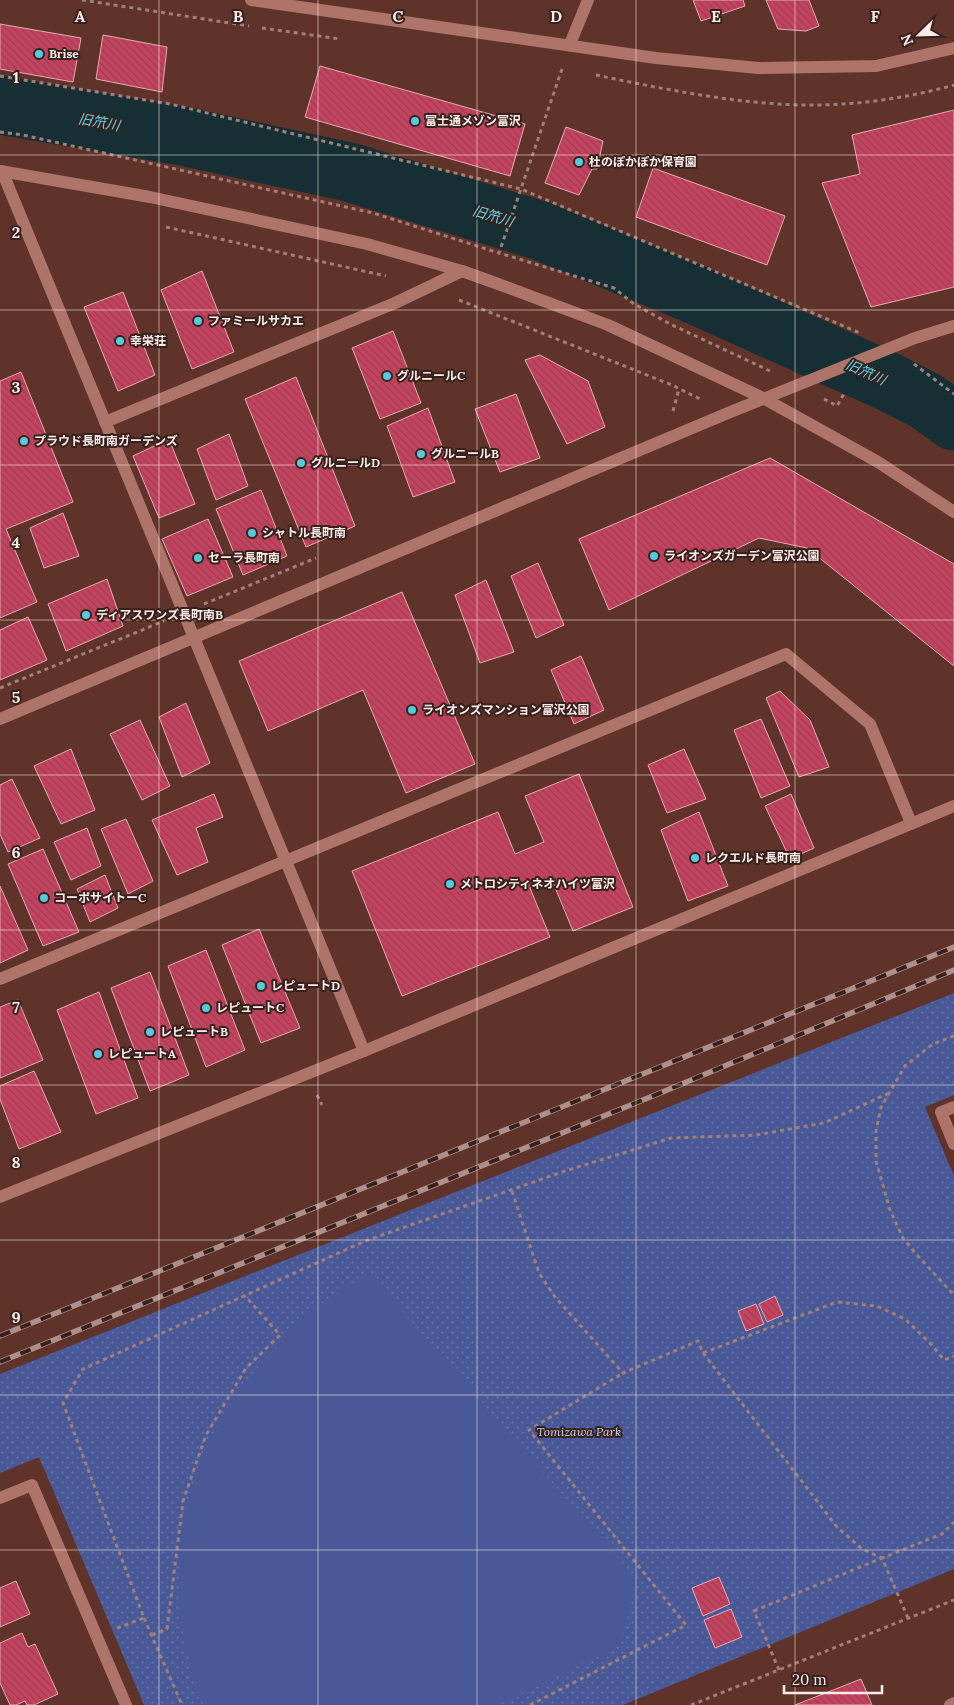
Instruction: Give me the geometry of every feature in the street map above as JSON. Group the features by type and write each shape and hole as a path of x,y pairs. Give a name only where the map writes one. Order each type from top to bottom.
{"street":[{"path":"252,0 570,44 656,58 758,68 876,66 954,48"},
{"path":"570,44 588,0"},
{"path":"1,171 159,199 367,244 462,271 608,325 763,398 878,462 954,512"},
{"path":"1,171 364,1051"},
{"path":"105,422 396,303 462,271"},
{"path":"0,719 763,398 915,338 954,326"},
{"path":"0,979 786,654 870,724 911,823"},
{"path":"0,1197 364,1051 954,806"},
{"path":"954,1107 941,1112 954,1144"},
{"path":"0,1498 32,1485 126,1705"},
{"path":"950,1705 954,1703"}],"path":[{"path":"499,253 562,69"},
{"path":"0,76 170,104 521,189 860,333"},
{"path":"0,132 23,135 373,213 614,288 634,304 670,324 773,372"},
{"path":"912,362 954,394"},
{"path":"954,1036 933,1044 905,1066 882,1107 876,1131 876,1161 890,1210 903,1238 917,1256 954,1295"},
{"path":"182,1705 144,1618 63,1403 83,1369 365,1242 562,1172 671,1138 756,1136 824,1123 889,1093"},
{"path":"512,1191 539,1273 556,1297 623,1373"},
{"path":"152,1635 167,1628 183,1501 206,1435 246,1368 280,1335 245,1296"},
{"path":"703,1353 837,1302 877,1306 905,1319 930,1343 944,1360 954,1356"},
{"path":"530,1705 686,1624 529,1430 623,1373 698,1341 703,1353 837,1527 862,1549 882,1558 908,1618"},
{"path":"779,1670 754,1611 942,1534 954,1522"},
{"path":"691,1705 954,1600"},
{"path":"96,1636 144,1618"}],"green space":[{"name":"Tomizawa Park","path":"954,993 954,1095 925,1107 954,1176 954,1569 623,1705 144,1705 39,1457 0,1473 0,1374"},
{"path":"368,1272 637,1580 620,1645 498,1705 204,1705 195,1688 178,1609 181,1531 200,1458 237,1391 306,1315"}],"building":[{"path":"693,0 743,0 745,6 701,21"},
{"path":"766,0 809,0 819,26 806,31 778,29"},
{"name":"Brise","path":"0,24 81,38 73,82 0,69"},
{"path":"103,35 167,47 162,92 96,79"},
{"name":"富士通メゾン富沢","path":"320,66 525,124 510,176 305,117"},
{"path":"954,110 954,287 871,307 822,183 860,174 852,135"},
{"path":"566,127 603,141 597,169 592,169 579,195 545,183"},
{"path":"653,168 785,216 767,265 636,217"},
{"name":"ファミールサカエ","path":"202,271 234,352 192,369 161,290"},
{"name":"幸栄荘","path":"123,292 155,375 118,391 84,307"},
{"name":"グルニールC","path":"393,331 421,403 380,419 352,348"},
{"path":"540,355 588,381 605,427 567,444 525,360"},
{"name":"プラウド長町南ガーデンズ","path":"21,372 73,502 6,529 37,602 0,618 0,381"},
{"name":"グルニールD","path":"296,377 355,526 306,547 245,399"},
{"path":"516,394 540,458 500,472 475,409"},
{"name":"グルニールB","path":"428,408 455,482 413,497 387,426"},
{"path":"229,434 248,486 216,500 197,449"},
{"path":"169,439 195,504 159,518 133,456"},
{"name":"ライオンズガーデン富沢公園","path":"770,458 954,564 954,666 807,548 759,538 609,610 579,539"},
{"name":"シャトル長町南","path":"261,490 287,556 243,575 216,509"},
{"path":"63,513 79,556 44,568 30,528"},
{"name":"セーラ長町南","path":"208,519 233,577 187,596 162,539"},
{"path":"538,563 564,625 536,638 511,576"},
{"name":"ディアスワンズ長町南B","path":"107,579 123,626 66,651 48,604"},
{"path":"486,580 514,652 480,663 455,595"},
{"name":"ライオンズマンション富沢公園","path":"402,592 475,764 406,793 363,690 268,731 239,661"},
{"path":"28,617 47,660 0,680 0,630"},
{"path":"581,656 604,710 574,724 551,670"},
{"path":"780,691 810,720 829,767 799,777 766,698"},
{"path":"186,703 210,763 182,777 159,717"},
{"path":"761,719 790,786 761,798 734,730"},
{"path":"140,720 170,786 142,800 110,734"},
{"path":"71,749 95,810 61,824 34,766"},
{"path":"684,749 706,799 667,813 648,765"},
{"name":"メトロシティネオハイツ富沢","path":"579,774 633,907 573,931 552,880 530,888 550,937 402,996 352,871 498,812 515,854 544,842 525,796"},
{"path":"12,779 40,838 8,852 0,834 0,785"},
{"path":"214,794 223,817 196,828 208,862 177,875 152,820"},
{"path":"791,794 814,848 790,859 765,806"},
{"name":"レクエルド長町南","path":"699,812 728,886 688,901 661,830"},
{"path":"126,819 153,881 128,894 101,829"},
{"path":"87,828 101,866 71,880 54,842"},
{"name":"コーポサイトーC","path":"43,849 79,932 43,946 8,864"},
{"path":"105,875 118,908 90,922 77,889"},
{"path":"0,886 28,950 0,963"},
{"name":"レピュートD","path":"259,929 300,1028 261,1043 222,945"},
{"name":"レピュートC","path":"206,950 245,1050 206,1067 168,966"},
{"name":"レピュートB","path":"150,972 189,1075 150,1091 111,988"},
{"name":"レピュートA","path":"99,992 138,1098 96,1114 57,1010"},
{"path":"18,1000 43,1060 0,1078 0,1007"},
{"path":"34,1071 61,1132 19,1149 0,1099 0,1086"},
{"path":"775,1296 783,1315 767,1322 759,1304"},
{"path":"756,1304 764,1324 746,1331 738,1311"},
{"path":"719,1577 730,1604 703,1616 692,1588"},
{"path":"16,1581 30,1614 0,1627 0,1588"},
{"path":"731,1609 742,1637 715,1648 704,1620"},
{"path":"22,1633 28,1647 35,1644 58,1694 34,1705 27,1705 25,1701 16,1705 10,1705 0,1683 0,1643"},
{"path":"861,1679 872,1705 795,1705"}],"waterway":[{"name":"旧笊川","path":"0,105 182,136 349,172 541,231 696,295 889,382 926,401 954,421"}],"railway":[{"path":"0,1336 954,947"},
{"path":"0,1362 665,1091 954,970"}],"place":[{"name":"Brise","path":"39,54"},
{"name":"富士通メゾン富沢","path":"415,121"},
{"name":"杜のぽかぽか保育園","path":"579,162"},
{"name":"ファミールサカエ","path":"198,321"},
{"name":"幸栄荘","path":"120,341"},
{"name":"グルニールC","path":"387,376"},
{"name":"プラウド長町南ガーデンズ","path":"24,441"},
{"name":"グルニールB","path":"421,454"},
{"name":"グルニールD","path":"301,463"},
{"name":"シャトル長町南","path":"252,533"},
{"name":"ライオンズガーデン富沢公園","path":"654,556"},
{"name":"セーラ長町南","path":"198,558"},
{"name":"ディアスワンズ長町南B","path":"86,615"},
{"name":"ライオンズマンション富沢公園","path":"412,710"},
{"name":"レクエルド長町南","path":"695,858"},
{"name":"メトロシティネオハイツ富沢","path":"450,884"},
{"name":"コーポサイトーC","path":"44,898"},
{"name":"レピュートD","path":"261,986"},
{"name":"レピュートC","path":"206,1008"},
{"name":"レピュートB","path":"150,1032"},
{"name":"レピュートA","path":"98,1054"}]}
